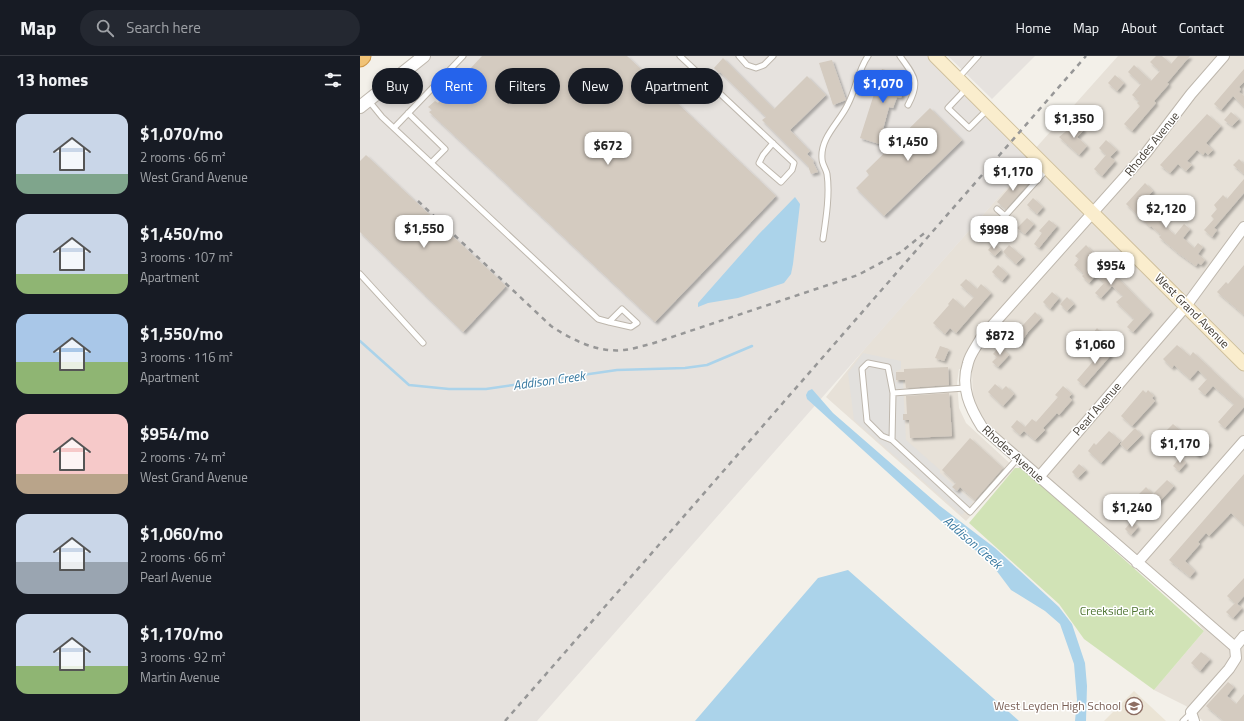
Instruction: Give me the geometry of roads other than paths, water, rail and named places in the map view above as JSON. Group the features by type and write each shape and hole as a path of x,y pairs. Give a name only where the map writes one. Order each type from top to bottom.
{"main road":[{"name":"West Grand Avenue","path":"935,56 1244,364"}],"street":[{"path":"364,104 424,56"},
{"name":"Rhodes Avenue","path":"1224,56 1146,153 981,338 968,363 965,388 970,409 982,427 1234,647"},
{"name":"Pearl Avenue","path":"1039,477 1186,306 1244,227"},
{"path":"1137,562 1244,441"},
{"path":"1190,719 1230,669 1236,658 1234,647 1244,636"}],"lane":[{"path":"394,128 462,56"},
{"path":"680,56 773,143 794,163 792,170 781,182 759,163 763,155 773,143"},
{"path":"739,56 747,65 756,68 764,65 773,56"},
{"path":"823,239 827,174 822,159 824,147 830,129 848,106 863,62 868,56"},
{"path":"900,56 915,77 916,85 914,94 908,105"},
{"path":"958,78 978,56"},
{"path":"968,88 948,108 969,128 988,108"},
{"path":"364,104 394,128 432,162 598,318 609,322 631,327 637,323 622,309 609,322"},
{"path":"408,113 445,149 432,162"},
{"path":"996,209 1005,216 1048,168"},
{"path":"360,274 422,343"},
{"path":"892,440 893,393 888,366 868,363 862,369 867,421 882,436 892,440 970,512 1018,458"},
{"path":"893,393 965,388"}],"water":[{"path":"795,197 800,204 793,264 791,274 784,283 738,298 708,303 698,307 698,303 758,235"},
{"path":"812,389 833,413 940,506 995,548 1059,607 1072,624 1085,663 1087,686 1086,721 1075,721 1077,700 1074,664 1060,624 1045,611 1011,590 990,562 953,532 807,399 806,395 808,391"},
{"path":"848,570 1019,721 695,721 818,578"}],"waterway":[{"name":"Addison Creek","path":"360,341 409,385 449,389 486,389 617,370 685,368 707,365 752,346"}],"railway":[{"path":"505,721 1086,56"},
{"path":"418,201 551,326 576,341 595,347 614,350 627,350 651,344 858,275 901,252 927,231"}],"place":[{"name":"West Leyden High School","path":"1134,706"}],"park label":[{"name":"Creekside Park","path":"1117,611"}]}
